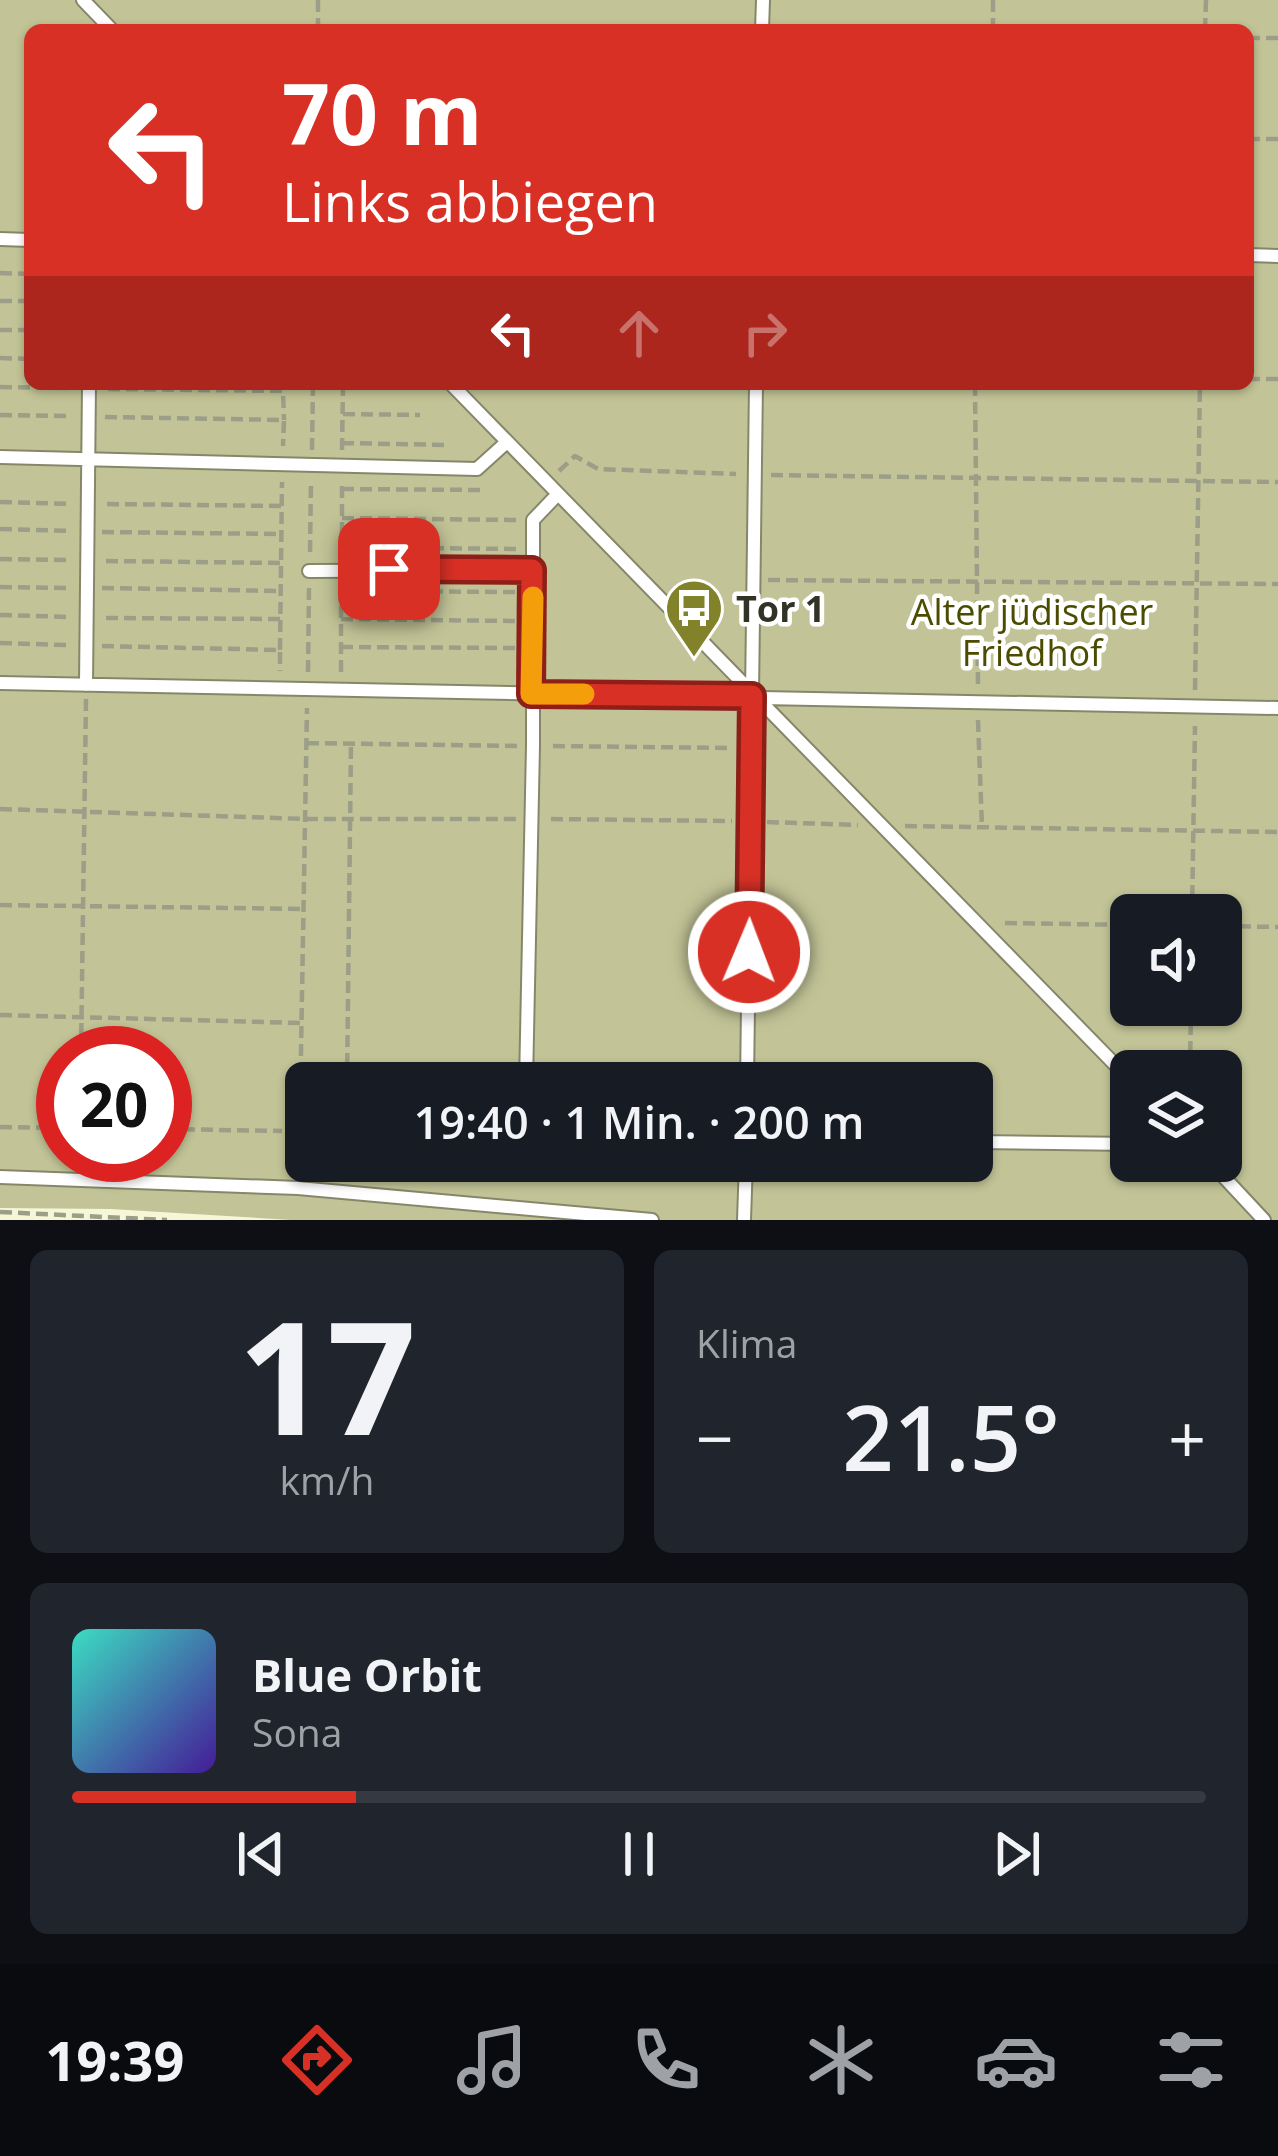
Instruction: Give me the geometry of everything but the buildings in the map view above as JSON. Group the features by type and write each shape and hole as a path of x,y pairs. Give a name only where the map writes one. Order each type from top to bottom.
{"lane":[{"path":"83,0 106,24"},
{"path":"86,685 89,390"},
{"path":"458,390 1110,1060"},
{"path":"748,1062 756,390"},
{"path":"0,457 477,469 507,442"},
{"path":"526,1062 533,520 551,489"},
{"path":"310,571 532,570"},
{"path":"0,683 1278,708"},
{"path":"993,1142 1110,1144"},
{"path":"0,1177 298,1188 652,1220"},
{"path":"744,1220 745,1182"},
{"path":"1229,1182 1264,1220"}],"path":[{"path":"280,690 283,390"},
{"path":"302,1062 313,390"},
{"path":"341,692 344,390"},
{"path":"975,390 982,828"},
{"path":"1192,894 1200,390"},
{"path":"343,414 420,415"},
{"path":"0,415 284,420"},
{"path":"342,442 448,445"},
{"path":"551,489 575,456 598,469 755,475 1278,482"},
{"path":"342,489 485,490"},
{"path":"0,502 281,506"},
{"path":"342,518 533,520"},
{"path":"0,530 281,534"},
{"path":"342,547 533,549"},
{"path":"0,559 281,562"},
{"path":"754,580 1278,584"},
{"path":"0,587 280,591"},
{"path":"341,591 533,592"},
{"path":"0,615 280,620"},
{"path":"341,619 533,622"},
{"path":"0,644 280,650"},
{"path":"341,647 533,649"},
{"path":"82,1026 86,685"},
{"path":"347,1062 351,744"},
{"path":"0,809 307,819 1278,832"},
{"path":"0,905 304,909"},
{"path":"974,922 1110,925"},
{"path":"1242,926 1278,927"},
{"path":"0,1016 302,1023"},
{"path":"0,1127 36,1128"},
{"path":"192,1130 285,1130"},
{"path":"298,1188 299,1182"},
{"path":"0,1212 167,1220"}],"green space":[{"name":"Alter jüdischer Friedhof","path":"0,0 1278,0 1278,1220 291,1220 0,1208"}],"slow traffic":[{"path":"533,597 531,694 584,694"}],"place":[{"name":"Tor 1","path":"694,659"}],"route":[{"path":"389,569 532,570 531,694 752,696 749,952"}]}
